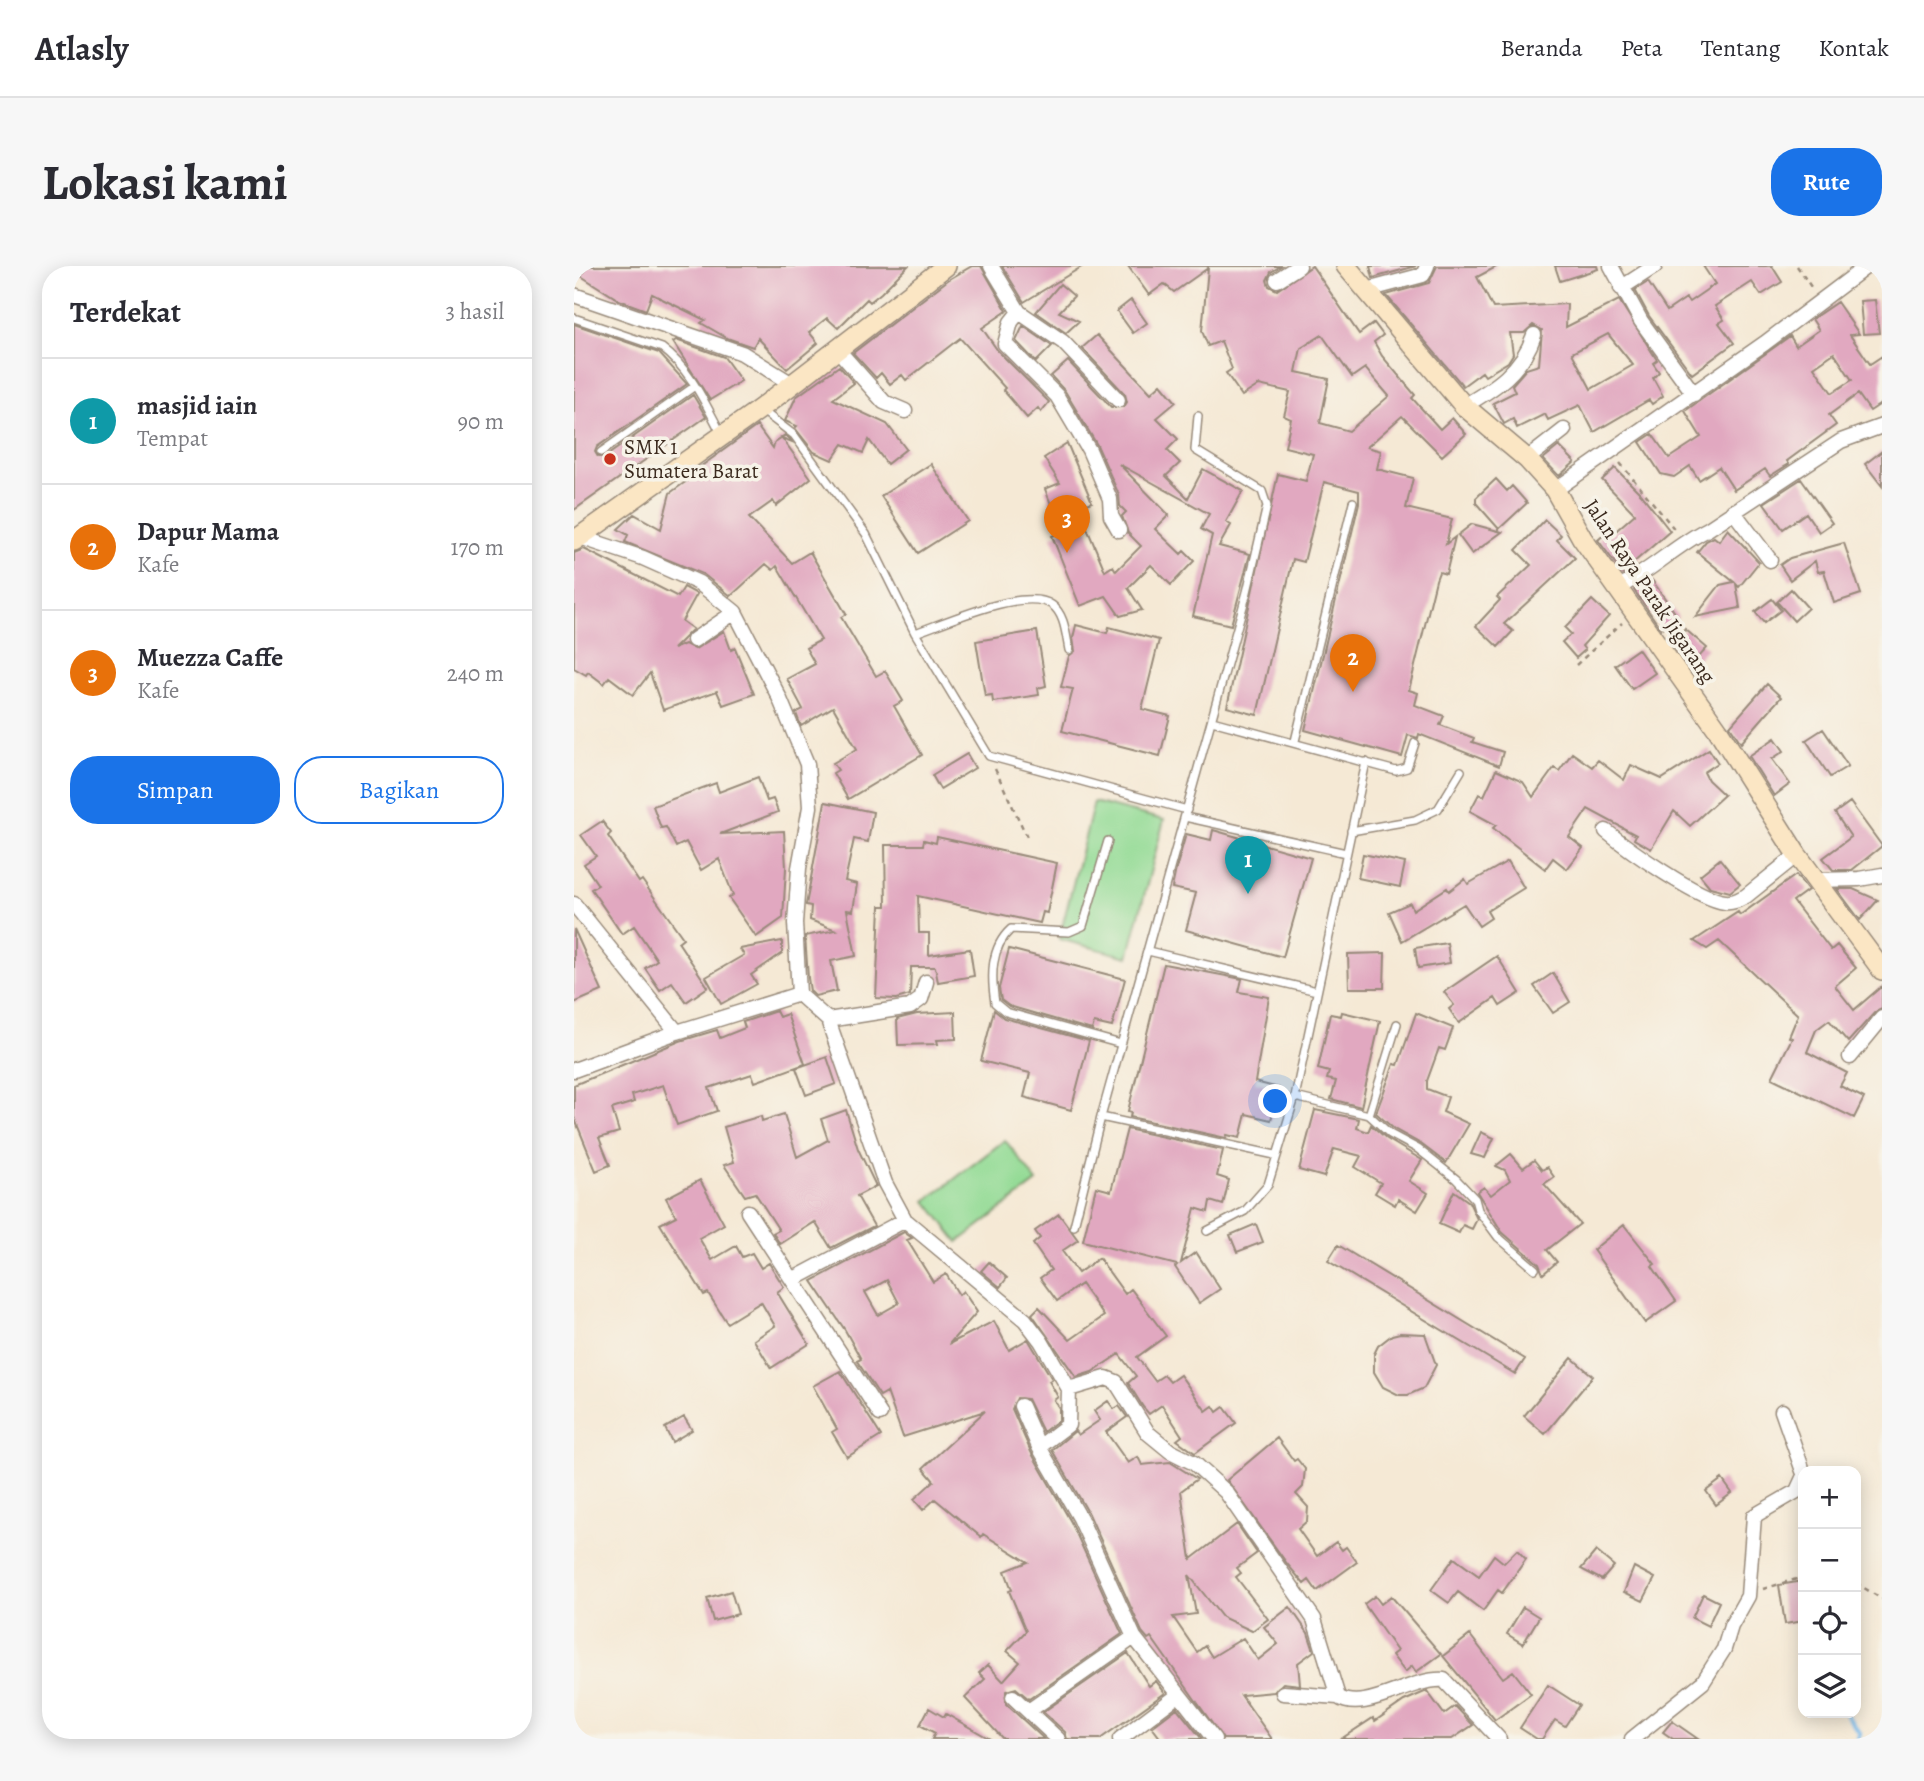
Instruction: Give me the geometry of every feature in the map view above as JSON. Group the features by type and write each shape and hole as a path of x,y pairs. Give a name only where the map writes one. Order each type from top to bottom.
{"street":[{"path":"577,539 722,433 760,409 946,266"},
{"path":"991,266 1019,312 1063,342 1118,400"},
{"path":"1277,280 1299,266"},
{"name":"Jalan Raya Parak Jigarang","path":"1346,266 1464,406 1527,459 1555,490 1582,538 1718,730 1797,855 1882,970"},
{"path":"1367,290 1423,275 1427,266"},
{"path":"1611,266 1621,288 1693,394"},
{"path":"1621,288 1655,266"},
{"path":"1555,490 1693,394 1867,266"},
{"path":"574,295 742,353 792,384"},
{"path":"1019,312 1011,322 1004,344 1057,396 1089,450 1110,499 1111,516 1119,530"},
{"path":"1464,406 1498,386 1518,367 1534,335"},
{"path":"837,349 884,402 905,411"},
{"path":"1617,587 1634,579 1685,541 1708,529 1840,441 1882,426"},
{"path":"1527,459 1564,430"},
{"path":"1732,511 1770,560"},
{"path":"577,539 643,558 699,583 735,612 779,697 807,764 810,807 799,868 794,923 799,994 828,1020 885,1182 905,1220 1025,1320 1041,1341 1069,1389 1068,1425 1039,1447"},
{"path":"694,640 735,612"},
{"path":"1606,831 1641,860 1721,902 1737,902 1797,855"},
{"path":"1816,880 1859,880 1882,875"},
{"path":"574,904 677,1032"},
{"path":"828,1020 910,1007 921,999 926,982"},
{"path":"574,1070 677,1032 799,994"},
{"path":"1850,1057 1882,1018"},
{"path":"748,1212 880,1414"},
{"path":"794,1279 905,1220"},
{"path":"1069,1389 1106,1378 1116,1382 1148,1433 1170,1451 1194,1463 1226,1492 1314,1619 1338,1697"},
{"path":"1021,1406 1039,1447 1080,1518 1134,1637 1177,1696 1214,1739"},
{"path":"1782,1411 1801,1466"},
{"path":"1632,1739 1703,1682 1724,1649 1731,1626 1748,1597 1754,1516 1798,1489"},
{"path":"1030,1710 1134,1637"},
{"path":"1283,1693 1338,1697 1352,1702 1367,1701 1425,1680 1444,1681 1499,1739"},
{"path":"1120,1739 1177,1696"},
{"path":"1013,1697 1058,1739"}],"lane":[{"path":"574,318 662,348 673,356 695,386 722,433"},
{"path":"601,452 695,386"},
{"path":"760,409 794,435 828,478 866,534 915,633 989,756 1186,813 1346,853"},
{"path":"1074,1226 1101,1117 1212,721 1267,506 1262,491 1195,450 1193,446 1198,416"},
{"path":"1295,741 1353,502"},
{"path":"915,633 991,607 1037,599 1051,604 1062,617 1069,650"},
{"path":"1212,721 1295,741 1396,771 1407,768 1412,761 1415,743"},
{"path":"1207,1231 1245,1211 1268,1185 1275,1155 1295,1097 1366,762"},
{"path":"1351,831 1415,820 1438,809 1461,771"},
{"path":"1108,841 1083,926 1069,932 1011,929 1000,939 991,982 995,1003 1006,1012 1121,1044"},
{"path":"1148,951 1317,991"},
{"path":"1369,1115 1397,1024"},
{"path":"1295,1097 1369,1115 1390,1134 1418,1149 1456,1179 1475,1199 1478,1210 1498,1237 1535,1269"},
{"path":"1101,1117 1275,1155"}],"path":[{"path":"1797,266 1820,300"},
{"path":"1611,452 1685,541"},
{"path":"1576,666 1635,611"},
{"path":"989,756 1028,839"},
{"path":"1748,1597 1798,1579"},
{"path":"1861,1586 1882,1598"}],"green space":[{"path":"1094,802 1164,820 1128,957 1059,939"},
{"path":"1005,1140 1037,1182 958,1242 926,1201"}],"building":[{"path":"587,266 908,266 870,302 867,299 838,328 827,318 809,332 818,343 787,369 758,338 753,347 727,338 701,323 705,320 652,294 646,310 619,300 581,276"},
{"path":"972,266 981,266 1007,311 982,328 998,351 1049,402 1041,412 1038,408 1027,418 1003,390 1005,388 960,338 906,380 902,375 890,384 881,373 876,378 853,353 948,280"},
{"path":"1002,266 1083,266 1024,302"},
{"path":"1128,266 1281,266 1271,272 1267,280 1269,286 1277,290 1312,266 1359,334 1374,323 1383,335 1374,342 1382,356 1415,395 1412,398 1440,429 1452,418 1466,434 1442,456 1402,416 1367,447 1381,451 1377,469 1413,478 1406,508 1452,519 1446,544 1455,537 1446,574 1439,572 1436,580 1409,690 1418,693 1415,705 1444,716 1440,725 1474,738 1472,742 1503,752 1499,766 1419,734 1418,738 1408,735 1402,757 1305,730 1359,503 1359,491 1324,482 1304,562 1293,559 1257,715 1227,707 1278,474 1306,481 1313,454 1285,447 1291,419 1284,416 1290,392 1259,385 1242,396 1226,373 1232,369 1221,341 1208,346 1202,331 1208,268 1174,292 1164,284 1149,295","holes":["1322,335 1352,377 1365,368 1389,396 1349,431 1320,423 1329,379 1296,372 1301,348"]},
{"path":"1370,266 1416,266 1373,278"},
{"path":"1437,266 1498,266 1477,277 1493,308 1567,304 1566,327 1619,300 1657,360 1653,363 1659,372 1653,378 1663,396 1652,404 1649,400 1594,432 1580,405 1548,420 1545,414 1517,428 1513,419 1504,424 1493,403 1515,392 1512,385 1526,369 1539,365 1542,330 1533,325 1524,333 1510,333 1513,354 1508,362 1485,376 1482,372 1463,386 1386,295 1429,283","holes":["1608,334 1633,365 1591,389 1572,353"]},
{"path":"1555,266 1597,266 1598,269 1560,281"},
{"path":"1703,266 1772,266 1782,282 1761,295 1752,282 1715,306 1724,320 1719,323 1734,343 1692,374 1649,316 1635,290 1648,282 1667,311 1686,298 1689,302 1715,284"},
{"path":"1060,284 1074,296 1059,312 1079,321 1066,333 1036,312"},
{"path":"1131,300 1147,323 1133,333 1117,311"},
{"path":"1875,300 1879,333 1863,334 1860,301"},
{"path":"1837,302 1859,334 1850,335 1870,364 1882,356 1882,403 1870,411 1858,394 1829,415 1836,425 1787,461 1789,464 1770,476 1765,469 1734,490 1719,467 1699,480 1690,466 1674,477 1661,474 1640,442 1652,434 1669,458 1701,437 1685,411 1790,336 1796,346 1819,330 1812,319","holes":["1834,353 1852,380 1832,393 1814,367"]},
{"name":"SMK 1 Sumatera Barat","path":"574,324 659,353 687,384 597,447 595,452 598,457 605,457 693,395 706,417 574,510"},
{"path":"1023,326 1052,346 1036,362 1016,341"},
{"path":"1097,335 1151,393 1161,384 1176,402 1157,418 1178,439 1167,450 1180,463 1166,476 1188,498 1203,469 1243,491 1226,522 1231,525 1219,546 1250,554 1231,625 1193,616 1212,535 1201,529 1209,514 1119,464 1169,515 1155,529 1181,554 1184,551 1194,561 1171,585 1151,565 1128,588 1142,610 1120,616 1106,596 1080,606 1052,536 1062,532 1045,489 1060,483 1044,458 1067,443 1092,502 1084,505 1087,511 1081,514 1105,571 1113,566 1116,571 1141,546 1128,533 1122,516 1126,512 1120,506 1119,495 1097,445 1065,391 1051,376 1068,361 1111,407 1124,407 1127,402 1125,394 1082,348"},
{"path":"676,340 724,357 741,381 710,400 673,342"},
{"path":"839,366 854,383 833,399 887,424 906,449 887,464 869,440 863,453 843,444 832,460 814,452 795,428 797,426 785,421 796,397"},
{"path":"757,426 773,448 775,442 785,435 790,439 792,442 782,438 811,478 776,506 773,501 749,518 792,563 810,552 846,614 841,617 876,676 885,671 903,701 894,706 922,755 848,799 833,773 838,770 833,763 857,749 833,707 801,726 796,713 803,709 787,679 815,664 806,648 821,640 777,566 773,570 766,564 731,596 703,574 625,542 628,535 618,529 634,514 661,529 670,493 698,473 696,470"},
{"path":"1559,446 1575,462 1559,476 1543,459"},
{"path":"1882,451 1882,486 1865,464"},
{"path":"931,464 968,521 918,553 881,496"},
{"path":"1615,468 1641,494 1670,531 1633,563 1636,566 1623,574 1598,540 1607,532 1610,536 1635,514 1602,480"},
{"path":"1496,479 1507,491 1512,486 1527,503 1499,529 1476,503 1476,498"},
{"path":"1801,479 1832,523 1819,532 1806,513 1783,529 1764,503"},
{"path":"1545,520 1561,535 1557,540 1575,558 1504,624 1513,631 1498,647 1476,626 1500,600 1497,597 1531,565 1516,550"},
{"path":"1472,524 1502,532 1472,554 1458,535"},
{"path":"1728,529 1759,562 1739,587 1736,584 1740,608 1695,617 1720,585 1734,582 1697,552 1706,541 1714,537 1719,541"},
{"path":"1844,543 1861,594 1834,603 1824,571 1818,572 1815,561 1790,580 1780,565 1790,558"},
{"path":"584,549 678,597 684,587 697,594 682,621 693,629 673,649 685,644 695,649 724,631 731,650 735,648 754,694 723,705 717,691 663,710 650,673 633,695 609,677 604,684 588,672 586,675 574,668 574,553"},
{"path":"1652,580 1678,617 1661,629 1634,590"},
{"path":"1791,589 1808,608 1794,621 1777,602"},
{"path":"1772,599 1781,610 1764,623 1755,612"},
{"path":"1592,600 1609,616 1582,646 1585,650 1576,658 1562,642 1571,634 1565,628"},
{"path":"1076,625 1107,633 1109,627 1159,640 1142,709 1170,716 1160,756 1062,731 1073,689 1061,687 1069,656 1075,651 1073,638"},
{"path":"1685,629 1707,648 1689,668 1673,645"},
{"path":"1037,631 1046,686 1038,688 1039,695 993,702 992,695 985,696 976,641"},
{"path":"1638,649 1655,673 1632,689 1615,665"},
{"path":"1767,684 1781,697 1741,743 1730,726"},
{"path":"1823,729 1848,766 1830,777 1806,740"},
{"path":"1775,738 1784,751 1772,759 1790,784 1774,796 1749,756"},
{"path":"1709,749 1718,763 1704,772 1708,780 1724,795 1690,826 1674,811 1651,849 1634,839 1636,835 1588,809 1569,837 1583,848 1567,869 1553,858 1545,869 1493,828 1496,825 1470,811 1479,794 1484,796 1496,770 1523,782 1533,797 1554,768 1559,771 1572,753 1592,767 1598,760 1624,780 1631,765 1662,779"},
{"path":"967,754 975,768 940,789 932,775"},
{"path":"758,777 767,801 773,799 778,812 720,834 784,831 786,868 783,918 756,937 729,898 733,895 719,859 701,870 686,842 676,847 666,827 661,828 653,806 716,783 719,792"},
{"path":"825,802 873,812 868,842 854,839 845,881 857,884 853,911 847,910 856,956 831,961 837,991 815,996 810,991 805,936 836,930 810,920 811,906 806,905"},
{"path":"1850,802 1882,846 1852,870 1833,870 1823,858 1851,837 1835,813"},
{"path":"602,821 611,833 608,836 639,882 642,880 683,938 678,942 708,987 686,1002 672,982 660,990 645,968 657,960 634,926 622,934 591,889 598,885 584,864 596,856 581,835"},
{"path":"1213,830 1311,858 1283,957 1186,930 1196,893 1172,888 1176,869 1186,834 1211,840"},
{"path":"937,837 1057,863 1047,913 1043,912 1040,923 918,896 919,933 929,933 929,955 970,949 974,976 938,982 935,967 911,967 910,995 896,999 876,998 880,906 886,906 885,845 923,845 924,840 936,843"},
{"path":"1363,854 1405,863 1400,887 1358,878"},
{"path":"1720,859 1740,884 1730,892 1710,887 1700,875"},
{"path":"1508,861 1524,888 1487,911 1491,918 1479,926 1464,904 1402,941 1389,912 1410,903 1413,910 1447,888 1449,891 1465,879 1468,884"},
{"path":"1796,875 1808,890 1793,901 1831,950 1837,945 1856,968 1835,986 1854,1010 1882,986 1882,1009 1875,1012 1848,1042 1829,1020 1816,1030 1807,1052 1847,1073 1840,1086 1864,1098 1854,1118 1772,1078 1792,1038 1789,1037 1798,1015 1719,941 1707,949 1694,941 1738,912 1740,915"},
{"path":"1837,889 1853,889 1878,900 1860,920"},
{"path":"574,929 602,991 574,1003"},
{"path":"782,941 782,953 751,975 757,984 721,1004 706,977 744,955 740,949"},
{"path":"1447,943 1450,963 1418,968 1415,948"},
{"path":"1009,949 1125,979 1112,1027 1094,1023 1092,1030 1009,1006 1001,1000 999,988"},
{"path":"1385,953 1384,988 1349,988 1348,954"},
{"path":"1497,956 1520,993 1500,1006 1495,998 1459,1023 1449,1009 1454,1005 1444,992"},
{"path":"1164,964 1242,979 1239,992 1269,997 1255,1082 1279,1088 1271,1120 1246,1114 1240,1138 1227,1135 1226,1138 1130,1117 1131,1112 1128,1111"},
{"path":"1553,973 1570,1002 1553,1013 1534,986"},
{"path":"994,1010 1004,1018 1089,1041 1071,1110 1024,1097 1030,1073 981,1061"},
{"path":"776,1011 779,1017 787,1014 805,1064 755,1082 752,1074 709,1088 717,1111 677,1125 663,1085 632,1095 634,1102 612,1109 619,1132 599,1138 610,1165 596,1171 574,1117 574,1085 680,1041 717,1030 720,1038 745,1028 743,1022"},
{"path":"955,1012 956,1039 937,1040 938,1044 898,1045 897,1019 917,1014"},
{"path":"1342,1012 1380,1021 1361,1107 1331,1099 1336,1081 1327,1079 1329,1072 1318,1069 1330,1014 1341,1016"},
{"path":"1416,1013 1453,1028 1445,1050 1439,1048 1427,1081 1427,1089 1448,1097 1443,1112 1469,1124 1446,1163 1421,1144 1394,1129 1376,1113 1394,1064 1398,1065"},
{"path":"827,1057 836,1084 806,1095 796,1068"},
{"path":"846,1110 858,1149 876,1186 857,1196 874,1226 831,1248 815,1222 780,1244 773,1233 779,1230 755,1193 745,1196 724,1165 734,1162 724,1127 761,1116 762,1121 784,1114 797,1157 828,1140 821,1119"},
{"path":"1315,1110 1359,1119 1357,1128 1368,1132 1371,1125 1387,1139 1422,1160 1409,1181 1428,1193 1417,1211 1398,1199 1395,1205 1375,1193 1381,1183 1355,1167 1361,1156 1334,1149 1324,1177 1299,1170"},
{"path":"1127,1129 1223,1150 1217,1176 1229,1180 1223,1205 1210,1201 1208,1212 1195,1208 1181,1263 1196,1252 1220,1289 1199,1303 1175,1267 1177,1265 1083,1241 1096,1187 1111,1191"},
{"path":"1481,1132 1494,1138 1485,1158 1471,1154"},
{"path":"1511,1154 1523,1168 1534,1160 1542,1170 1547,1167 1554,1177 1544,1184 1580,1224 1547,1250 1557,1262 1543,1274 1539,1264 1502,1232 1477,1192 1484,1187 1491,1195 1510,1180 1505,1170 1496,1166"},
{"path":"700,1180 724,1224 699,1238 712,1260 736,1246 742,1257 752,1253 761,1268 769,1263 784,1287 777,1292 809,1344 771,1368 754,1340 775,1326 761,1302 727,1323 708,1293 704,1295 660,1224 676,1216 666,1198"},
{"path":"1454,1191 1469,1202 1477,1219 1472,1229 1463,1225 1459,1233 1439,1224"},
{"path":"1059,1214 1078,1240 1062,1251 1078,1273 1099,1258 1125,1294 1131,1289 1166,1336 1137,1357 1155,1381 1164,1375 1170,1382 1180,1375 1206,1411 1213,1406 1217,1412 1224,1407 1236,1423 1195,1453 1177,1440 1182,1436 1162,1405 1149,1414 1143,1407 1128,1383 1136,1376 1119,1354 1092,1372 1076,1377 1032,1314 1039,1307 1070,1340 1104,1316 1081,1284 1057,1301 1040,1278 1051,1270 1033,1244 1040,1238 1035,1231"},
{"path":"1256,1224 1263,1242 1237,1252 1230,1235"},
{"path":"1624,1225 1655,1264 1652,1266 1676,1301 1645,1323 1593,1250"},
{"path":"904,1232 912,1238 907,1240 933,1282 946,1274 959,1295 963,1291 977,1312 949,1344 994,1321 1009,1350 1028,1339 1052,1379 1049,1381 1058,1397 1054,1400 1059,1408 1059,1420 1043,1432 1027,1399 1017,1398 1012,1409 1031,1452 1071,1522 1122,1634 1029,1699 1016,1688 1006,1691 1006,1704 1044,1739 1003,1739 965,1698 985,1679 979,1673 988,1665 1003,1681 1020,1662 1007,1651 1026,1631 1009,1591 1012,1590 1005,1571 1028,1562 983,1534 981,1537 935,1499 923,1510 914,1499 934,1481 923,1468 985,1411 903,1437 887,1392 880,1396 857,1361 861,1359 845,1330 812,1281","holes":["887,1280 899,1303 878,1315 865,1292"]},
{"path":"1338,1245 1525,1359 1515,1374 1328,1261"},
{"path":"989,1262 1007,1278 1000,1287 981,1271"},
{"path":"1425,1334 1436,1365 1424,1388 1408,1395 1399,1395 1383,1387 1374,1372 1374,1354 1378,1346 1392,1335"},
{"path":"1572,1358 1593,1376 1545,1434 1524,1416"},
{"path":"840,1371 881,1436 847,1457 832,1432 837,1429 813,1386"},
{"path":"1108,1401 1114,1409 1119,1406 1127,1417 1106,1432 1128,1463 1138,1457 1142,1465 1170,1462 1197,1479 1181,1491 1191,1559 1237,1524 1257,1553 1237,1568 1241,1573 1236,1577 1268,1619 1252,1631 1222,1617 1189,1575 1196,1614 1173,1617 1197,1652 1205,1646 1212,1657 1243,1638 1258,1660 1278,1644 1264,1627 1290,1607 1308,1633 1314,1651 1298,1663 1300,1685 1283,1683 1274,1692 1241,1695 1272,1739 1223,1739 1151,1637 1148,1639 1142,1632 1089,1514 1052,1450 1075,1431 1078,1435 1100,1420 1094,1411"},
{"path":"684,1417 692,1430 672,1442 665,1428"},
{"path":"1277,1438 1294,1461 1297,1459 1305,1469 1303,1487 1296,1494 1308,1507 1307,1521 1298,1529 1317,1556 1336,1542 1342,1550 1346,1547 1357,1562 1317,1591 1309,1580 1304,1584 1288,1565 1227,1480"},
{"path":"1722,1479 1732,1493 1716,1505 1706,1491"},
{"path":"1517,1550 1526,1559 1502,1593 1498,1590 1483,1611 1458,1592 1449,1603 1431,1590 1454,1558 1479,1576 1494,1555 1504,1563"},
{"path":"1596,1551 1614,1566 1602,1580 1581,1569"},
{"path":"1634,1567 1655,1578 1643,1601 1624,1592"},
{"path":"1798,1582 1798,1622 1785,1624 1779,1585"},
{"path":"731,1591 738,1614 713,1621 707,1598"},
{"path":"1703,1594 1719,1602 1708,1626 1692,1618"},
{"path":"1375,1596 1381,1604 1391,1596 1441,1654 1416,1672 1412,1666 1405,1672 1392,1655 1397,1651 1364,1604"},
{"path":"1523,1607 1539,1617 1523,1644 1507,1634"},
{"path":"1470,1635 1503,1678 1513,1671 1531,1694 1495,1720 1443,1656"},
{"path":"1128,1653 1149,1686 1156,1681 1165,1693 1100,1739 1067,1739 1065,1732 1043,1712"},
{"path":"1548,1685 1579,1705 1565,1726 1555,1720 1542,1739 1537,1739 1520,1728"},
{"path":"1427,1691 1444,1714 1455,1706 1473,1725 1452,1739 1341,1739 1373,1718 1375,1721 1404,1701"},
{"path":"929,1708 944,1717 946,1714 990,1739 932,1739 935,1733 920,1725"},
{"path":"1177,1708 1202,1739 1161,1739 1152,1727"},
{"path":"1672,1721 1698,1739 1673,1739 1663,1732"}],"waterway":[{"path":"1849,1718 1860,1733 1858,1739"}],"place":[{"name":"SMK 1 Sumatera Barat","path":"610,459"},
{"name":"Muezza Caffe","path":"1067,553"},
{"name":"Dapur Mama","path":"1353,692"},
{"name":"masjid iain","path":"1248,894"}]}
